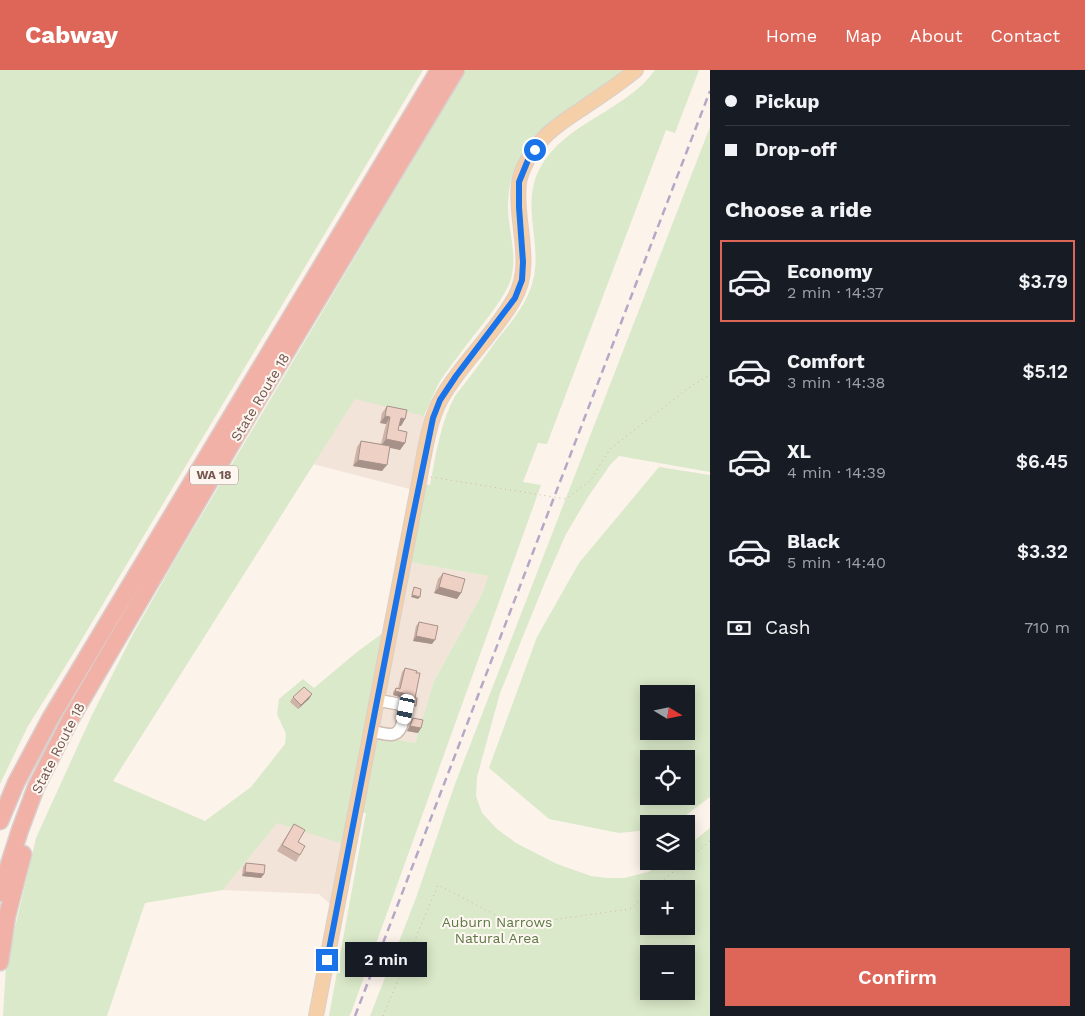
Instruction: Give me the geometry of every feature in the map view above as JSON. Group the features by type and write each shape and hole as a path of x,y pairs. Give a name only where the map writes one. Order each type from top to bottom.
{"highway":[{"name":"State Route 18","path":"0,821 16,783 50,719 439,70"},
{"name":"State Route 18","path":"0,893 36,787 86,692 252,409 456,70"},
{"path":"0,962 7,916 26,844 41,801 64,750 86,692"}],"main road":[{"path":"316,1016 433,418 440,400 515,298 522,280 523,262 519,182 528,160 542,140 560,124 636,70"}],"lane":[{"path":"371,731 392,735 397,734 402,727 406,709 403,705 377,700"}],"path":[{"path":"421,476 566,499 590,481 610,449 691,386 710,375"},
{"path":"695,854 710,841"},
{"path":"664,880 675,870"},
{"path":"383,1016 438,885 515,925 630,908 640,900"}],"shaded area":[{"path":"355,398 433,418 417,491 313,464"},
{"path":"403,561 488,576 482,594 434,681 415,743 370,734"},
{"path":"277,822 343,844 331,905 319,894 223,890"}],"green space":[{"path":"0,70 423,70 28,726 0,784"},
{"path":"466,70 627,70 551,124 534,139 521,157 512,178 508,203 513,252 510,282 496,306 442,378 424,416 355,399 113,781 205,821 251,787 285,744 286,734 277,714 279,699 303,679 314,688 357,652 391,627 343,844 277,823 223,890 145,903 107,1016 3,1016 6,966 36,838 92,715 132,636 175,560"},
{"path":"655,70 699,70 675,133 666,130 547,444 538,443 523,482 541,485 351,1013 349,1016 329,1016 366,813 355,812 370,734 415,743 434,681 482,594 488,576 403,561 419,483 430,485 442,428 455,396 514,318 524,303 532,285 535,249 532,195 540,168 551,152 564,139 628,97"},
{"name":"Auburn Narrows Natural Area","path":"710,127 710,472 619,456 610,465 566,534 500,693 477,777 476,796 482,813 497,829 516,843 557,864 591,876 624,878 651,870 695,870 695,840 710,828 710,1016 370,1016 416,898 455,784"},
{"path":"659,467 710,475 710,797 686,815 640,815 640,831 619,833 549,819 489,768 537,637 579,563"}],"building":[{"path":"387,406 407,410 405,419 401,418 398,430 407,432 405,443 386,439 390,417 385,416"},
{"path":"361,441 390,446 387,465 358,460"},
{"path":"443,573 465,579 461,593 439,587"},
{"path":"414,587 421,589 420,597 412,595"},
{"path":"419,622 438,626 435,640 416,636"},
{"path":"405,668 420,673 415,698 417,698 416,706 410,695 395,691 396,688 400,689"},
{"path":"304,687 312,694 301,705 293,697"},
{"path":"413,718 423,720 421,728 410,726"},
{"path":"294,824 305,830 298,842 305,846 300,855 282,845"},
{"path":"246,863 265,865 264,874 245,872"}],"railway":[{"path":"355,1016 710,91"}],"route":[{"path":"327,960 433,418 440,400 456,376 515,298 522,280 523,262 519,182 528,160 535,150"}]}
